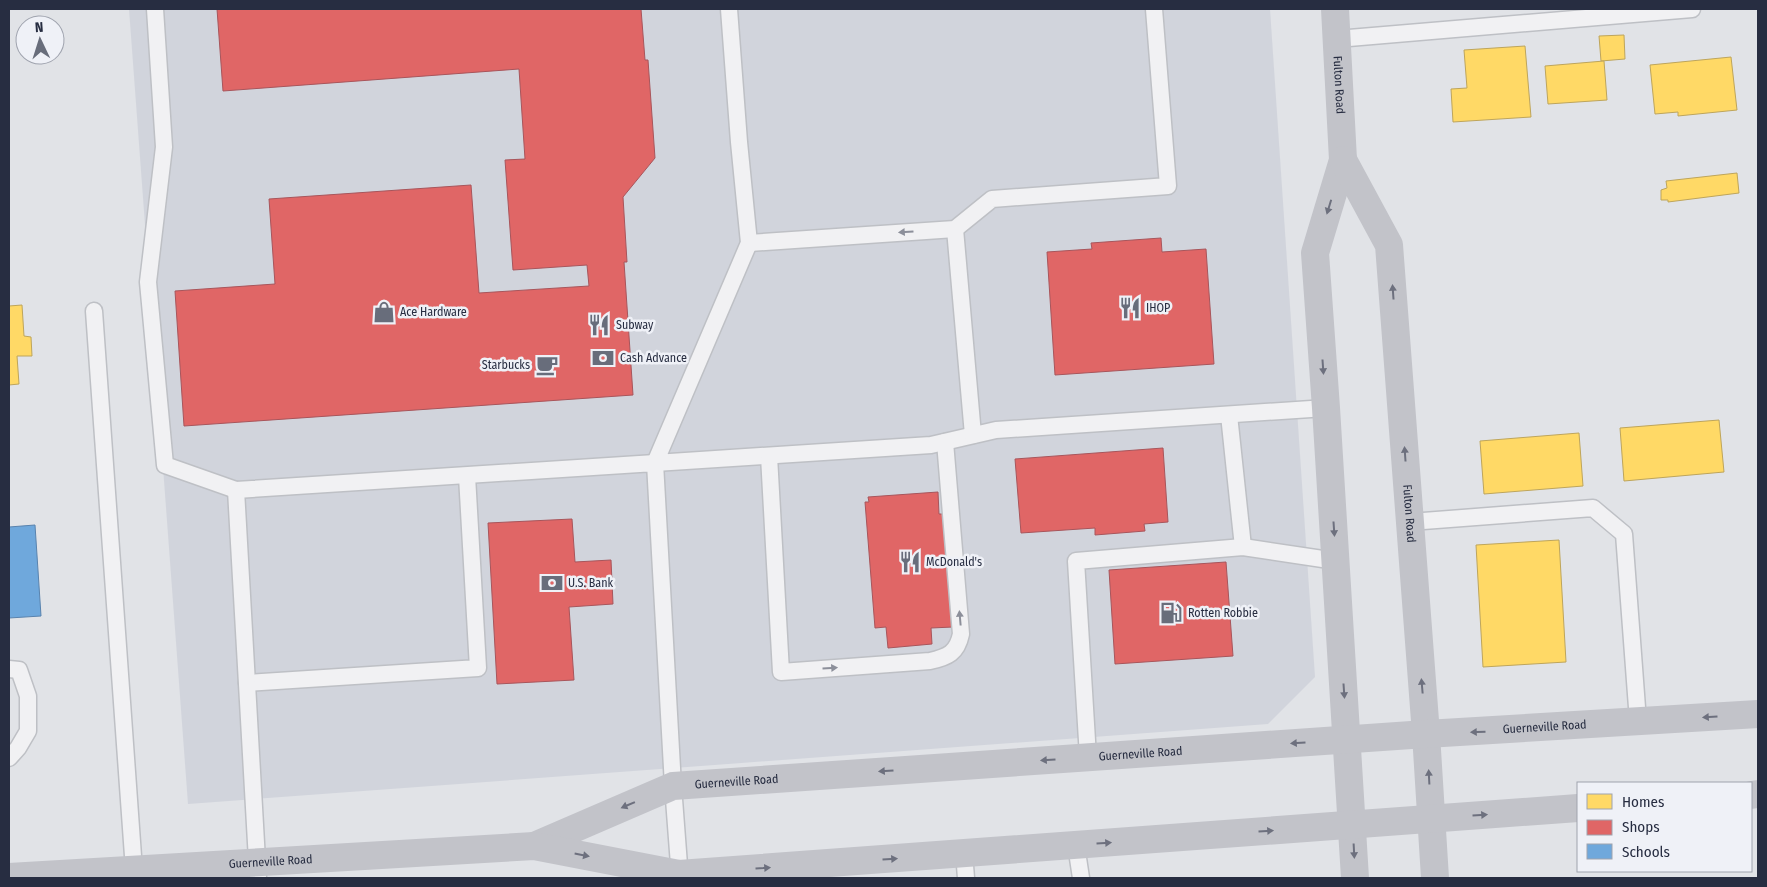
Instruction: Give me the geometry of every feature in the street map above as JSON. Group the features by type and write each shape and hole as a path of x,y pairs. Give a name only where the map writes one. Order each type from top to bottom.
{"main road":[{"name":"Fulton Road","path":"1335,9 1343,160 1315,253 1355,878"},
{"name":"Fulton Road","path":"1343,160 1389,245 1435,878"},
{"name":"Guerneville Road","path":"534,846 673,786 1426,734 1758,714"},
{"name":"Guerneville Road","path":"9,877 134,870 258,870 534,846 680,876 966,866 1076,845 1577,808"}],"lane":[{"path":"155,9 164,147 148,282 165,465 236,490 931,445 996,430 1326,408"},
{"path":"680,876 673,786 655,463 749,243 738,132 729,9"},
{"path":"749,243 955,229 992,199 1168,186 1154,9"},
{"path":"1337,39 1692,9"},
{"path":"955,229 973,435"},
{"path":"94,311 134,870"},
{"path":"1229,415 1243,547"},
{"path":"769,456 781,672 930,661 947,657 959,645 961,634 945,442"},
{"path":"247,683 478,668 467,476"},
{"path":"236,490 258,870"},
{"path":"1410,522 1592,508 1624,534 1638,722"},
{"path":"1088,757 1076,561 1243,547 1336,561"},
{"path":"9,669 18,670 28,696 28,731 18,748 9,758"},
{"path":"1076,845 1081,878"}],"shaded area":[{"path":"129,9 1270,9 1315,677 1268,724 188,804"}],"building: Homes":[{"path":"1624,35 1625,59 1601,61 1599,36"},
{"path":"1525,46 1531,117 1453,122 1451,89 1467,88 1464,50"},
{"path":"1731,57 1737,110 1678,116 1678,112 1655,114 1650,65"},
{"path":"1604,61 1607,100 1548,104 1545,66"},
{"path":"1737,173 1739,193 1668,202 1668,200 1661,200 1661,190 1667,188 1666,181"},
{"path":"22,305 24,336 31,337 32,356 17,356 19,384 9,385 9,306"},
{"path":"1719,420 1724,472 1624,481 1620,428"},
{"path":"1579,433 1583,486 1484,494 1480,441"},
{"path":"1559,540 1566,662 1483,667 1476,545"}],"building: Shops":[{"path":"217,9 641,9 645,60 648,60 655,158 623,197 627,262 624,262 633,395 184,426 175,291 275,284 269,199 471,185 479,293 589,286 587,265 513,270 505,160 525,159 519,69 223,91"},
{"name":"IHOP","path":"1161,238 1162,252 1206,249 1214,364 1055,375 1047,252 1092,249 1091,243"},
{"path":"1163,448 1168,522 1144,524 1145,531 1095,535 1095,528 1021,533 1015,459"},
{"name":"McDonald's","path":"938,492 939,514 947,514 953,627 931,628 932,644 888,648 886,627 875,628 865,502 869,502 868,497"},
{"name":"U.S. Bank","path":"572,519 575,562 611,560 613,604 569,607 574,680 497,684 488,523"},
{"name":"Rotten Robbie","path":"1226,562 1233,656 1115,664 1109,570"}],"building: Schools":[{"path":"35,525 41,616 9,618 9,527"}],"place":[{"name":"IHOP","path":"1130,308"},
{"name":"Ace Hardware","path":"384,312"},
{"name":"Subway","path":"599,325"},
{"name":"Cash Advance","path":"603,358"},
{"name":"Starbucks","path":"547,365"},
{"name":"McDonald's","path":"910,562"},
{"name":"U.S. Bank","path":"552,583"},
{"name":"Rotten Robbie","path":"1171,613"}]}
